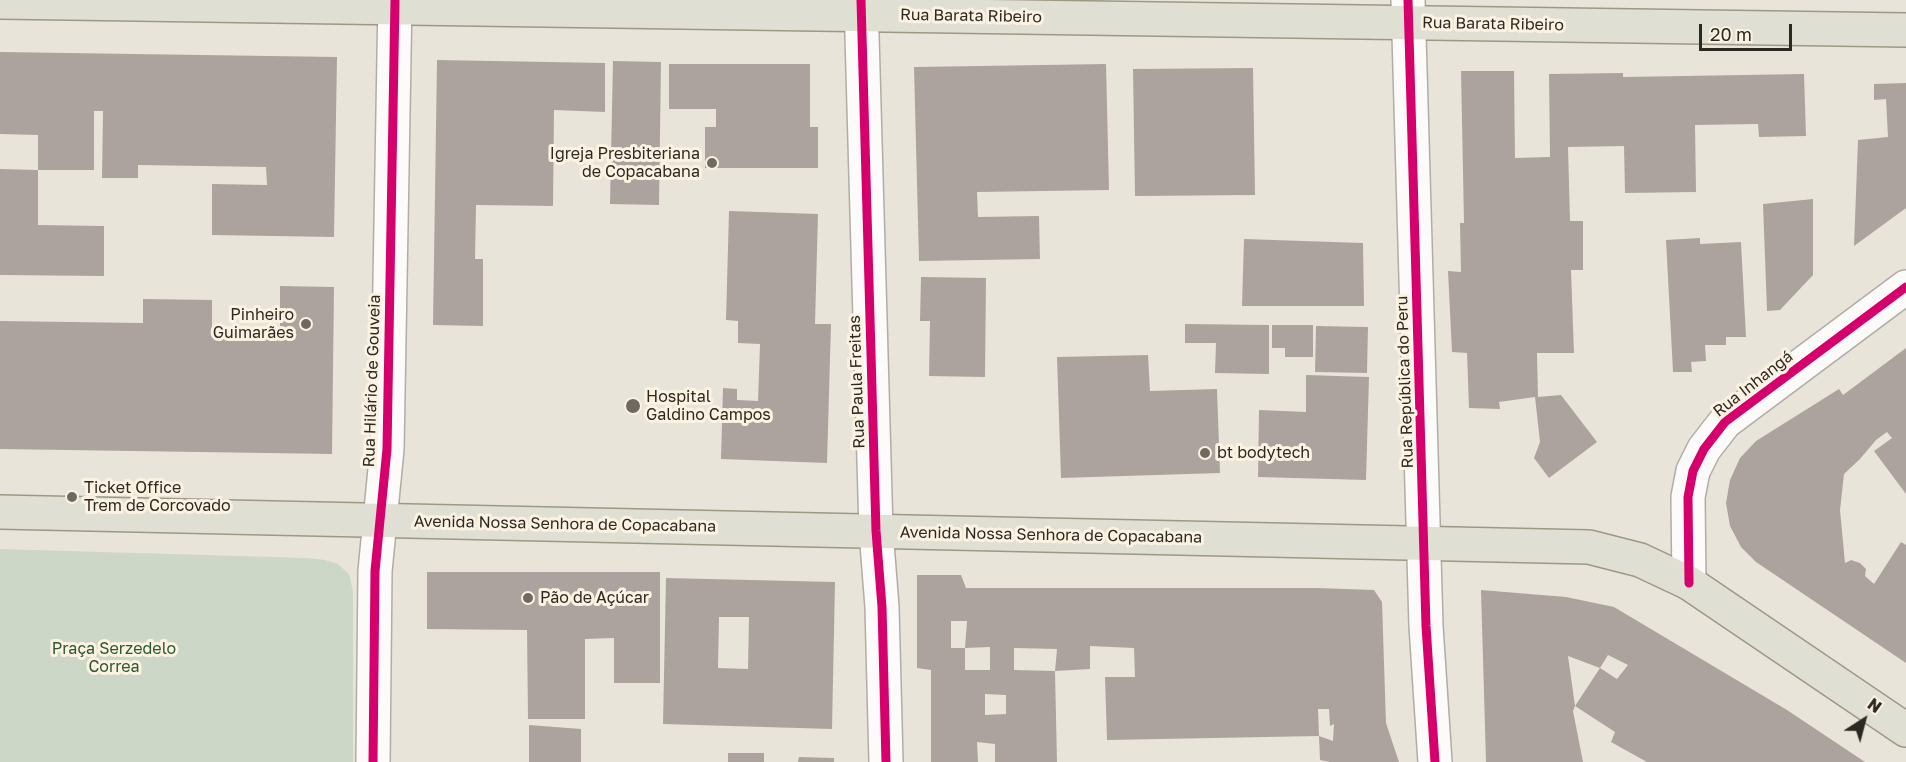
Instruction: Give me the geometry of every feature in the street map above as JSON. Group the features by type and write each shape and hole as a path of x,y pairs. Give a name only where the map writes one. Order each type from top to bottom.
{"main road":[{"name":"Rua Barata Ribeiro","path":"0,2 1409,11 1906,30"},
{"name":"Avenida Nossa Senhora de Copacabana","path":"0,512 1589,547 1640,560 1689,583 1906,730"}],"street":[{"name":"Rua Hilário de Gouveia","path":"373,762 375,571 387,449 394,3"},
{"name":"Rua Paula Freitas","path":"861,7 876,531 882,607 886,762"},
{"name":"Rua República do Peru","path":"1409,11 1426,626 1435,762"},
{"name":"Rua Inhangá","path":"1689,583 1688,497 1693,471 1704,449 1725,422 1906,287"}],"green space":[{"name":"Praça Serzedelo Correa","path":"0,549 307,558 338,564 349,574 353,591 353,762 0,762"}],"building":[{"path":"0,52 337,57 334,237 212,235 212,184 267,185 266,167 138,165 138,178 102,178 103,111 94,111 94,170 38,170 38,135 0,134"},
{"path":"437,60 605,63 605,112 554,110 553,206 476,205 475,259 483,259 483,326 433,325"},
{"path":"613,61 661,62 659,205 610,204"},
{"path":"669,64 810,64 810,127 818,127 818,168 705,168 705,127 716,127 716,109 669,109"},
{"path":"1106,64 1109,190 977,192 978,217 1039,216 1040,259 919,261 914,67"},
{"path":"1253,68 1255,195 1135,196 1133,69"},
{"path":"1461,71 1514,71 1515,158 1550,157 1549,74 1623,73 1623,77 1804,74 1806,136 1759,137 1758,124 1695,125 1696,192 1625,193 1624,146 1568,147 1570,221 1583,221 1583,270 1571,270 1574,353 1537,353 1538,397 1561,395 1597,442 1549,478 1534,458 1540,442 1535,397 1499,402 1500,409 1469,408 1467,353 1452,352 1448,271 1461,272 1460,223 1464,223"},
{"path":"1906,83 1906,208 1854,246 1858,140 1888,137 1886,99 1874,100 1874,84"},
{"path":"0,169 38,170 38,225 104,226 104,276 0,275"},
{"path":"1813,199 1813,275 1780,310 1767,311 1763,204"},
{"path":"729,211 818,214 815,324 831,324 827,463 721,459 723,388 737,389 737,400 758,401 760,344 738,343 738,321 726,320"},
{"path":"1700,238 1700,244 1741,242 1746,337 1726,337 1726,345 1705,345 1706,361 1691,362 1692,372 1673,372 1666,240"},
{"path":"1244,239 1363,243 1364,306 1242,306"},
{"path":"921,277 986,278 985,377 929,376 930,321 920,321"},
{"path":"280,286 334,287 332,454 0,449 0,321 143,323 143,299 212,300 212,335 280,335"},
{"path":"1185,324 1269,325 1269,374 1215,373 1216,343 1185,343"},
{"path":"1272,325 1313,325 1313,357 1285,357 1285,348 1272,348"},
{"path":"1316,326 1368,327 1367,373 1315,372"},
{"path":"1906,348 1906,494 1874,451 1892,438 1887,432 1876,440 1844,474 1840,510 1845,563 1851,560 1860,563 1866,569 1865,576 1874,584 1901,542 1906,545 1906,663 1756,562 1741,547 1730,526 1726,503 1730,480 1740,458 1756,441 1839,389 1843,395"},
{"path":"1148,355 1150,391 1217,389 1220,473 1061,478 1057,357"},
{"path":"1306,375 1369,377 1366,480 1258,477 1259,410 1306,412"},
{"path":"427,572 660,572 660,683 614,683 614,638 585,639 585,719 528,719 527,630 427,629"},
{"path":"917,575 961,575 966,588 1374,590 1382,602 1386,723 1399,762 1320,760 1319,736 1107,740 1105,677 1135,677 1134,648 1090,646 1090,669 1055,671 1057,762 995,762 995,744 977,742 978,762 931,762 931,670 917,668","holes":["951,621 967,621 965,648 951,648","990,647 990,670 965,670 965,648","1014,648 1057,649 1055,671 1014,670","985,694 1006,695 1006,714 985,715","1318,709 1329,709 1330,726 1334,724 1333,741 1319,736"]},
{"path":"666,578 835,582 832,729 663,724","holes":["719,617 749,617 748,669 718,668"]},
{"path":"1481,590 1566,597 1614,607 1787,710 1865,762 1647,762 1611,742 1615,732 1575,706 1573,711 1583,762 1486,762","holes":["1608,655 1628,665 1617,679 1600,668","1568,656 1600,668 1575,706"]},
{"path":"529,725 581,729 581,762 529,762"},
{"path":"728,753 764,753 764,762 728,762"},
{"path":"799,757 834,758 834,762 798,762"}],"cycle path":[{"path":"373,762 375,571 387,449 395,0"},
{"path":"861,0 876,531 882,607 886,762"},
{"path":"1408,0 1426,626 1435,762"},
{"path":"1689,583 1688,497 1693,471 1704,449 1725,422 1906,287"}],"place":[{"name":"Igreja Presbiteriana de Copacabana","path":"712,163"},
{"name":"Pinheiro Guimarães","path":"306,324"},
{"name":"Hospital Galdino Campos","path":"633,406"},
{"name":"bt bodytech","path":"1205,453"},
{"name":"Ticket Office Trem de Corcovado","path":"72,497"},
{"name":"Pão de Açúcar","path":"528,598"}]}
